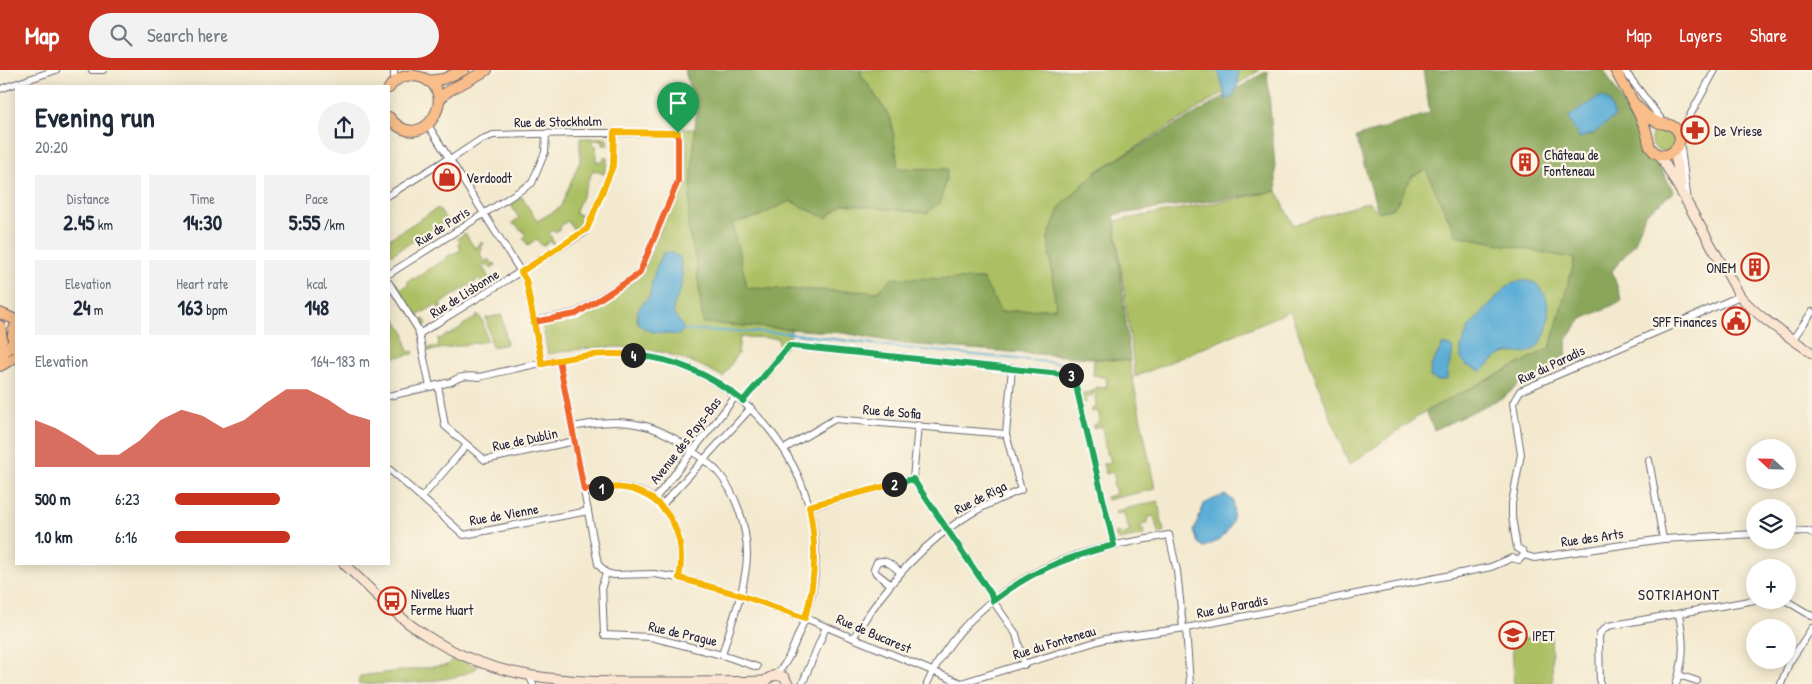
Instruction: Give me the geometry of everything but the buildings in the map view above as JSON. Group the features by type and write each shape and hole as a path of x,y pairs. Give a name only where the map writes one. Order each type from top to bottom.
{"main road":[{"path":"428,81 443,79 464,70"},
{"path":"439,100 448,91 487,70"},
{"path":"1615,70 1634,103 1648,135 1649,144 1660,155 1668,168 1675,184 1682,192 1740,296 1748,305 1812,353"},
{"path":"390,122 404,129 416,130 428,125 434,119 438,110 439,100 437,93 428,81 410,73 392,85"},
{"path":"1634,103 1650,118 1678,131 1680,141 1678,146 1674,151 1660,155"},
{"path":"1648,135 1652,128 1666,124"},
{"path":"1674,151 1682,192"},
{"path":"0,313 15,320"},
{"path":"0,322 15,338 0,357"},
{"path":"0,326 2,340 0,348"},
{"path":"0,366 15,358"},
{"path":"345,565 404,620 424,635 450,650 478,662 532,680 588,682 703,681 726,683 765,682 775,675 784,678 787,682"}],"street":[{"path":"0,89 56,70"},
{"path":"92,70 102,70"},
{"path":"392,85 394,70"},
{"path":"1624,70 1666,124 1688,119"},
{"path":"1689,205 1680,141 1688,119 1715,70"},
{"path":"428,125 526,280 542,364"},
{"name":"Rue de Stockholm","path":"390,195 480,140 493,135 614,132 678,133 678,181 639,274 576,314 534,322"},
{"name":"Rue de Lisbonne","path":"419,334 587,229 613,166 614,132"},
{"name":"Rue de Paris","path":"390,273 532,183 545,152 546,134"},
{"path":"390,285 419,334 430,387"},
{"name":"Rue du Paradis","path":"1517,548 1512,517 1512,503 1521,454 1513,404 1520,391 1740,296"},
{"path":"1793,339 1812,312"},
{"path":"743,401 789,346 1072,375 1114,545"},
{"path":"390,396 451,382 456,378 470,375 479,377 559,360 601,354 619,354 654,358 693,370 718,383 743,401 764,421 784,449 796,472 809,506 815,541 813,583 805,618 787,662 775,675"},
{"path":"559,360 598,564 606,573"},
{"name":"Rue de Riga","path":"948,528 972,513 1021,490 1006,434 1012,368"},
{"name":"Rue de Dublin","path":"438,385 445,426 485,460 575,441"},
{"name":"Avenue des Pays-Bas","path":"654,500 736,396"},
{"name":"Avenue des Pays-Bas","path":"661,506 751,408"},
{"name":"Rue de Sofia","path":"784,449 836,418 1006,434"},
{"path":"572,427 613,422 638,424 670,434 704,459 717,472 728,488 743,524 747,557 745,579 722,655"},
{"path":"918,425 913,479 948,528 991,594 993,601 1016,634 1024,665"},
{"path":"422,497 467,445"},
{"path":"1650,460 1663,540"},
{"name":"Rue de Vienne","path":"390,470 464,534 588,511"},
{"path":"809,506 913,479"},
{"path":"584,490 616,486 632,489 644,494 661,506 672,520 680,538 682,559 679,578"},
{"path":"853,638 900,572 948,528"},
{"path":"1796,532 1808,531 1812,533"},
{"name":"Rue des Arts","path":"1524,555 1534,558 1663,540 1746,535"},
{"path":"927,684 942,656 965,626 1011,587 1046,567 1077,555 1114,545 1170,536 1185,628"},
{"path":"1512,558 1512,552 1517,548 1523,551 1524,555"},
{"name":"Rue du Paradis","path":"1190,684 1185,628 1491,567 1512,558 1521,559 1524,555"},
{"path":"890,584 876,573 874,569 877,562 881,560 886,561 900,572"},
{"name":"Rue de Bucarest","path":"606,573 614,575 654,574 679,578 740,595 805,618 933,672"},
{"name":"Rue de Prague","path":"606,573 602,586 604,635 651,637 722,655 757,667"},
{"path":"1600,684 1599,641 1600,633 1604,629 1614,624 1746,602"},
{"path":"1796,606 1812,616"},
{"path":"1676,684 1684,652 1679,614"},
{"path":"803,682 826,627"},
{"name":"Rue du Fonteneau","path":"933,672 961,683 1105,639 1185,628"},
{"path":"1781,684 1789,663 1812,628"},
{"path":"787,662 787,682"},
{"path":"1679,675 1697,681"}],"green space":[{"path":"685,70 861,70 861,74 891,119 898,168 948,169 941,201 927,213 843,204 826,218 790,201 757,217 732,223 747,288 878,292 892,278 983,279 1001,312 1056,308 1048,238 1060,207 1096,172 1267,71 1277,191 1114,215 1130,361 904,344 844,333 703,323 696,261 688,228 696,114"},
{"path":"861,70 1260,70 1096,172 1060,207 1048,238 1056,308 1001,312 878,292 747,288 732,223 757,217 790,201 826,218 843,204 926,213 898,168 891,119 861,74"},
{"path":"1423,70 1604,70 1674,192 1645,214 1635,243 1612,271 1622,301 1582,319 1566,341 1567,363 1519,384 1504,397 1434,430 1426,411 1550,348 1575,259 1456,235 1426,170 1412,176 1394,208 1378,212 1356,137 1430,113"},
{"path":"1663,127 1671,131 1675,139 1671,147 1663,151 1655,147 1651,139 1655,131"},
{"path":"681,129 695,129 688,228 696,261 703,323 791,329 789,343 782,352 779,349 778,338 740,337 738,353 723,377 680,357 638,348 595,348 548,354 542,324 577,317 641,276 681,180 682,172 686,171 686,138 681,138"},
{"path":"580,138 607,138 608,145 603,145 603,140 593,140 593,146 597,146 596,162 604,162 604,157 607,158 607,165 604,174 593,170 575,213 585,217 581,226 574,230 568,221 555,232 554,230 549,233 554,243 552,244 550,241 542,246 537,239 528,245 523,238 526,236 522,229 520,230 516,224 512,223 519,218 511,205 522,197 537,221 560,208 580,161"},
{"path":"1426,169 1456,235 1575,259 1550,348 1426,411 1349,465 1290,311 1135,377 1115,221 1277,191 1293,225 1369,202 1378,212 1394,208 1412,176"},
{"path":"438,208 449,224 446,226 443,223 390,255 390,238"},
{"path":"465,233 474,247 477,248 482,242 480,254 484,261 490,260 492,264 495,263 496,265 491,268 489,265 486,267 482,266 492,283 485,288 479,279 440,304 442,309 440,310 436,305 418,315 421,321 424,319 427,324 423,327 394,283 396,282 400,289 409,284 407,282 413,278 447,259 446,257 461,250 458,244 460,242 457,239"},
{"path":"390,312 404,332 408,352 413,351 414,354 390,358"},
{"path":"478,314 483,322 487,341 428,351 427,348 439,346 438,338 449,335 477,317"},
{"path":"502,315 507,344 492,347 486,318"},
{"path":"1094,359 1129,361 1155,489 1107,500 1106,497 1116,494 1113,481 1115,480 1113,472 1106,474 1103,464 1111,462 1106,452 1102,426 1093,428 1093,425 1099,423 1098,421 1100,420 1098,411 1092,412 1091,409 1096,408 1095,396 1097,395 1092,393 1093,396 1086,398 1087,402 1083,403 1081,394 1096,390 1095,387 1106,388 1107,378 1093,375"},
{"path":"1158,501 1164,532 1158,533 1154,516 1148,517 1146,524 1140,526 1140,529 1143,529 1144,535 1119,540 1116,538 1115,533 1119,532 1120,535 1130,532 1123,512 1116,514 1116,511"},
{"path":"1551,637 1553,684 1514,684 1512,639"},
{"path":"455,657 478,667 468,673 438,680 358,684 360,676 448,665"}],"water":[{"path":"1216,70 1238,70 1238,84 1233,97 1226,100 1220,76"},
{"path":"1601,96 1609,101 1615,116 1593,134 1579,138 1568,117"},
{"path":"670,252 680,257 682,267 680,289 673,309 674,315 684,330 678,335 650,331 639,324 637,318 638,310 650,294 655,272 663,253"},
{"path":"1521,280 1533,282 1540,287 1547,303 1548,321 1539,345 1526,354 1506,353 1501,355 1482,371 1467,366 1461,358 1461,347 1469,327 1507,286"},
{"path":"1443,344 1452,347 1452,356 1447,379 1438,381 1430,377 1431,366"},
{"path":"1226,495 1233,500 1234,509 1231,523 1219,540 1204,547 1198,543 1194,531 1204,504"}],"waterway":[{"path":"684,330 788,333 904,348 1069,364"}],"place":[{"name":"De Vriese","path":"1695,130"},
{"name":"Château de Fonteneau","path":"1525,162"},
{"name":"Verdoodt","path":"447,177"},
{"name":"ONEM","path":"1755,267"},
{"name":"SPF Finances","path":"1736,321"},
{"name":"Nivelles Ferme Huart","path":"392,601"},
{"name":"IPET","path":"1513,635"}],"district":[{"name":"SOTRIAMONT","path":"1679,594"}],"route":[{"path":"678,133 614,132 613,166 587,229 521,272 526,280 534,322 538,340 542,364 559,360 573,357 601,354 637,355 654,358 703,375 743,401 789,346 1072,375 1114,545 1077,555 1046,567 1011,587 993,601 991,594 948,528 913,479 809,506 815,541 813,583 805,618 740,595 679,578 682,559 680,538 672,520 661,506 644,494 632,489 616,486 584,490 559,360 542,364 534,322 576,314 639,274 678,181 678,133"}]}
